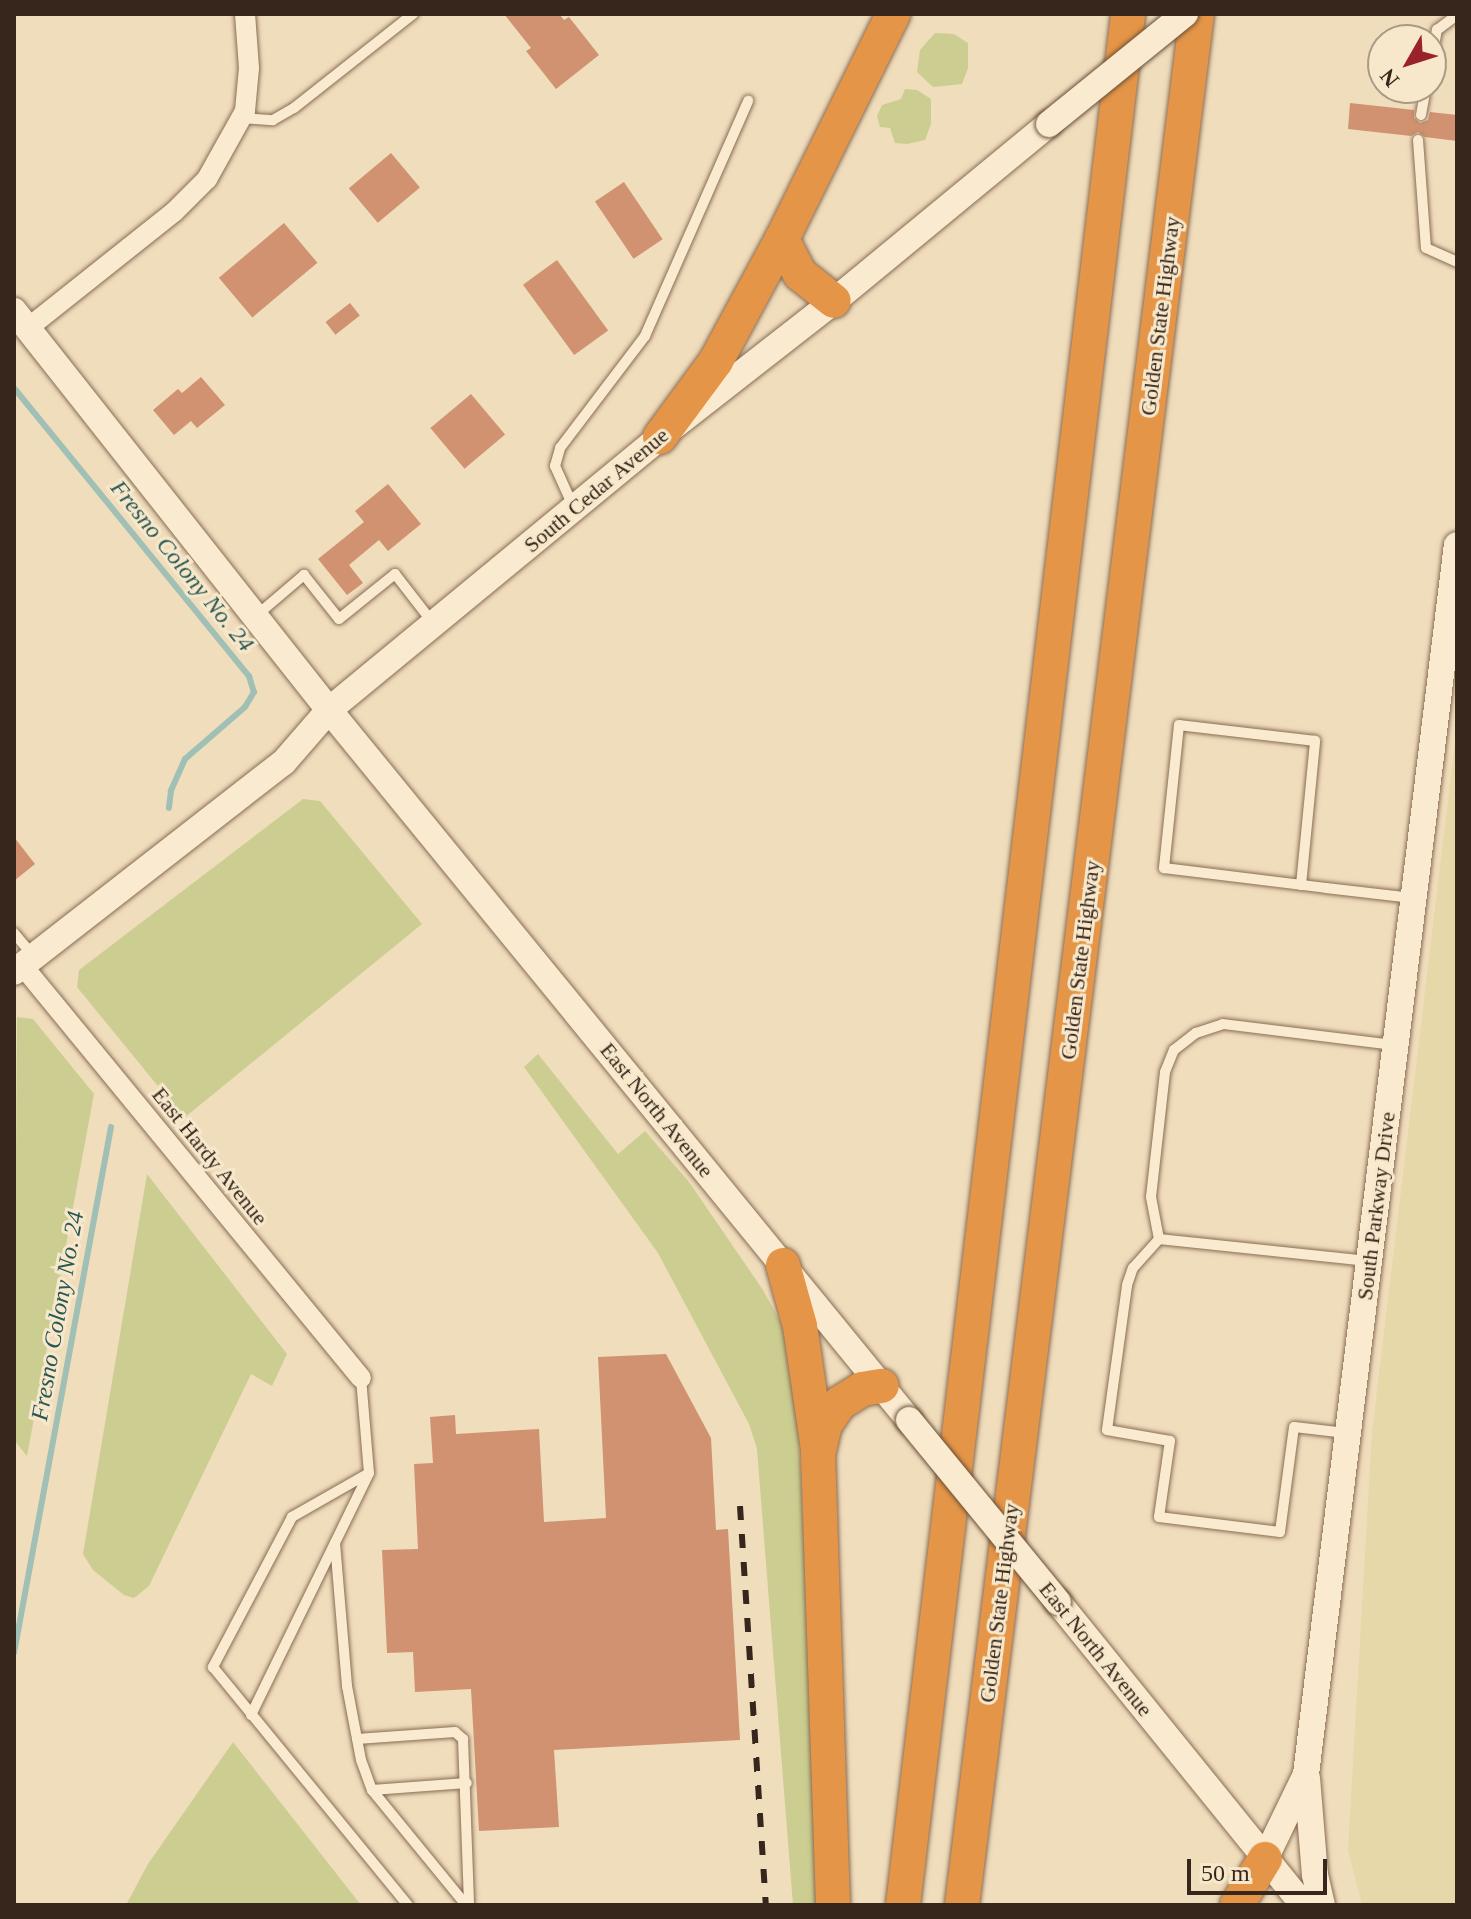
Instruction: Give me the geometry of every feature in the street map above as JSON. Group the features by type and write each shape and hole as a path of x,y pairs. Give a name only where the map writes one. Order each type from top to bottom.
{"highway":[{"path":"660,437 716,361 782,239 893,14"},
{"path":"903,1905 1128,14"},
{"name":"Golden State Highway","path":"962,1905 1197,14"},
{"path":"782,239 800,274 834,301"},
{"path":"783,1265 800,1326 818,1455 833,1905"},
{"path":"818,1455 825,1425 840,1403 862,1389 882,1386"},
{"path":"1237,1905 1265,1859"}],"street":[{"path":"21,320 174,212 207,179 241,118 249,68 245,14"},
{"name":"South Cedar Avenue","path":"23,964 284,762 329,710 660,437 834,301 1185,14"},
{"name":"East North Avenue","path":"21,320 329,710 1303,1905"},
{"name":"South Parkway Drive","path":"1265,1859 1306,1774 1457,545"},
{"name":"East Hardy Avenue","path":"23,964 361,1378"},
{"path":"1306,1774 1315,1875 1322,1905"}],"lane":[{"path":"241,118 273,120 294,108 413,14"},
{"path":"574,508 555,466 560,448 645,336 748,101"},
{"path":"1421,115 1423,104"},
{"path":"1418,140 1426,248 1457,262"},
{"path":"255,617 304,575 339,619 395,574 434,625"},
{"path":"1301,885 1315,741 1179,725 1164,868 1301,885 1414,898"},
{"path":"14,933 23,964"},
{"path":"1159,1239 1151,1197 1165,1072 1174,1050 1196,1033 1223,1024 1396,1046"},
{"path":"1159,1239 1369,1261"},
{"path":"1159,1239 1133,1268 1127,1285 1107,1430 1170,1441 1159,1517 1280,1532 1294,1427 1348,1433"},
{"path":"251,1715 369,1473 361,1378"},
{"path":"369,1473 292,1517 213,1667 408,1905"},
{"path":"335,1543 347,1686 357,1739 372,1790 467,1905"},
{"path":"357,1739 455,1732 463,1739 467,1783 467,1905"},
{"path":"372,1790 467,1783"}],"shaded area":[{"path":"1457,725 1457,1905 1362,1905 1348,1850 1372,1432"}],"green space":[{"path":"935,33 954,34 968,43 968,68 962,84 933,87 917,72 920,50"},
{"path":"905,89 917,90 931,99 931,124 925,140 907,144 895,143 890,128 880,127 877,116 882,105 901,99"},
{"path":"303,799 320,801 422,924 184,1118 77,987 79,970"},
{"path":"17,1017 33,1019 94,1094 27,1456 14,1440"},
{"path":"538,1054 618,1154 645,1131 689,1182 763,1290 782,1325 792,1357 798,1419 821,1905 793,1905 757,1449 749,1424 658,1253 524,1067"},
{"path":"147,1174 287,1354 272,1386 251,1374 149,1586 134,1598 124,1595 93,1570 83,1554"},
{"path":"233,1742 361,1905 126,1905 148,1864"}],"building":[{"path":"504,14 559,14 564,20 569,17 599,55 556,89 526,51 531,48"},
{"path":"1350,103 1414,110 1414,118 1420,123 1428,120 1430,112 1457,115 1457,141 1425,137 1418,132 1411,136 1348,129"},
{"path":"391,153 420,187 378,223 349,188"},
{"path":"624,182 663,239 634,259 595,202"},
{"path":"284,223 317,263 252,317 219,278"},
{"path":"557,260 608,330 574,355 523,285"},
{"path":"350,303 360,316 335,335 326,322"},
{"path":"201,377 225,405 197,428 191,421 174,435 153,410 178,389 182,393"},
{"path":"471,394 505,435 464,469 430,428"},
{"path":"388,484 421,524 388,551 379,540 349,565 363,583 347,595 318,559 364,522 355,511"},
{"path":"14,837 35,864 14,881"},
{"path":"666,1354 711,1438 716,1530 728,1529 740,1740 554,1750 559,1827 479,1831 471,1689 415,1692 413,1652 387,1653 382,1550 418,1549 414,1464 433,1463 430,1417 455,1415 456,1434 539,1429 544,1522 606,1518 598,1357"}],"waterway":[{"name":"Fresno Colony No. 24","path":"14,388 249,676 254,692 245,707 185,759 171,791 169,808"},
{"name":"Fresno Colony No. 24","path":"14,1653 111,1127"}],"railway":[{"path":"740,1506 766,1905"}]}
